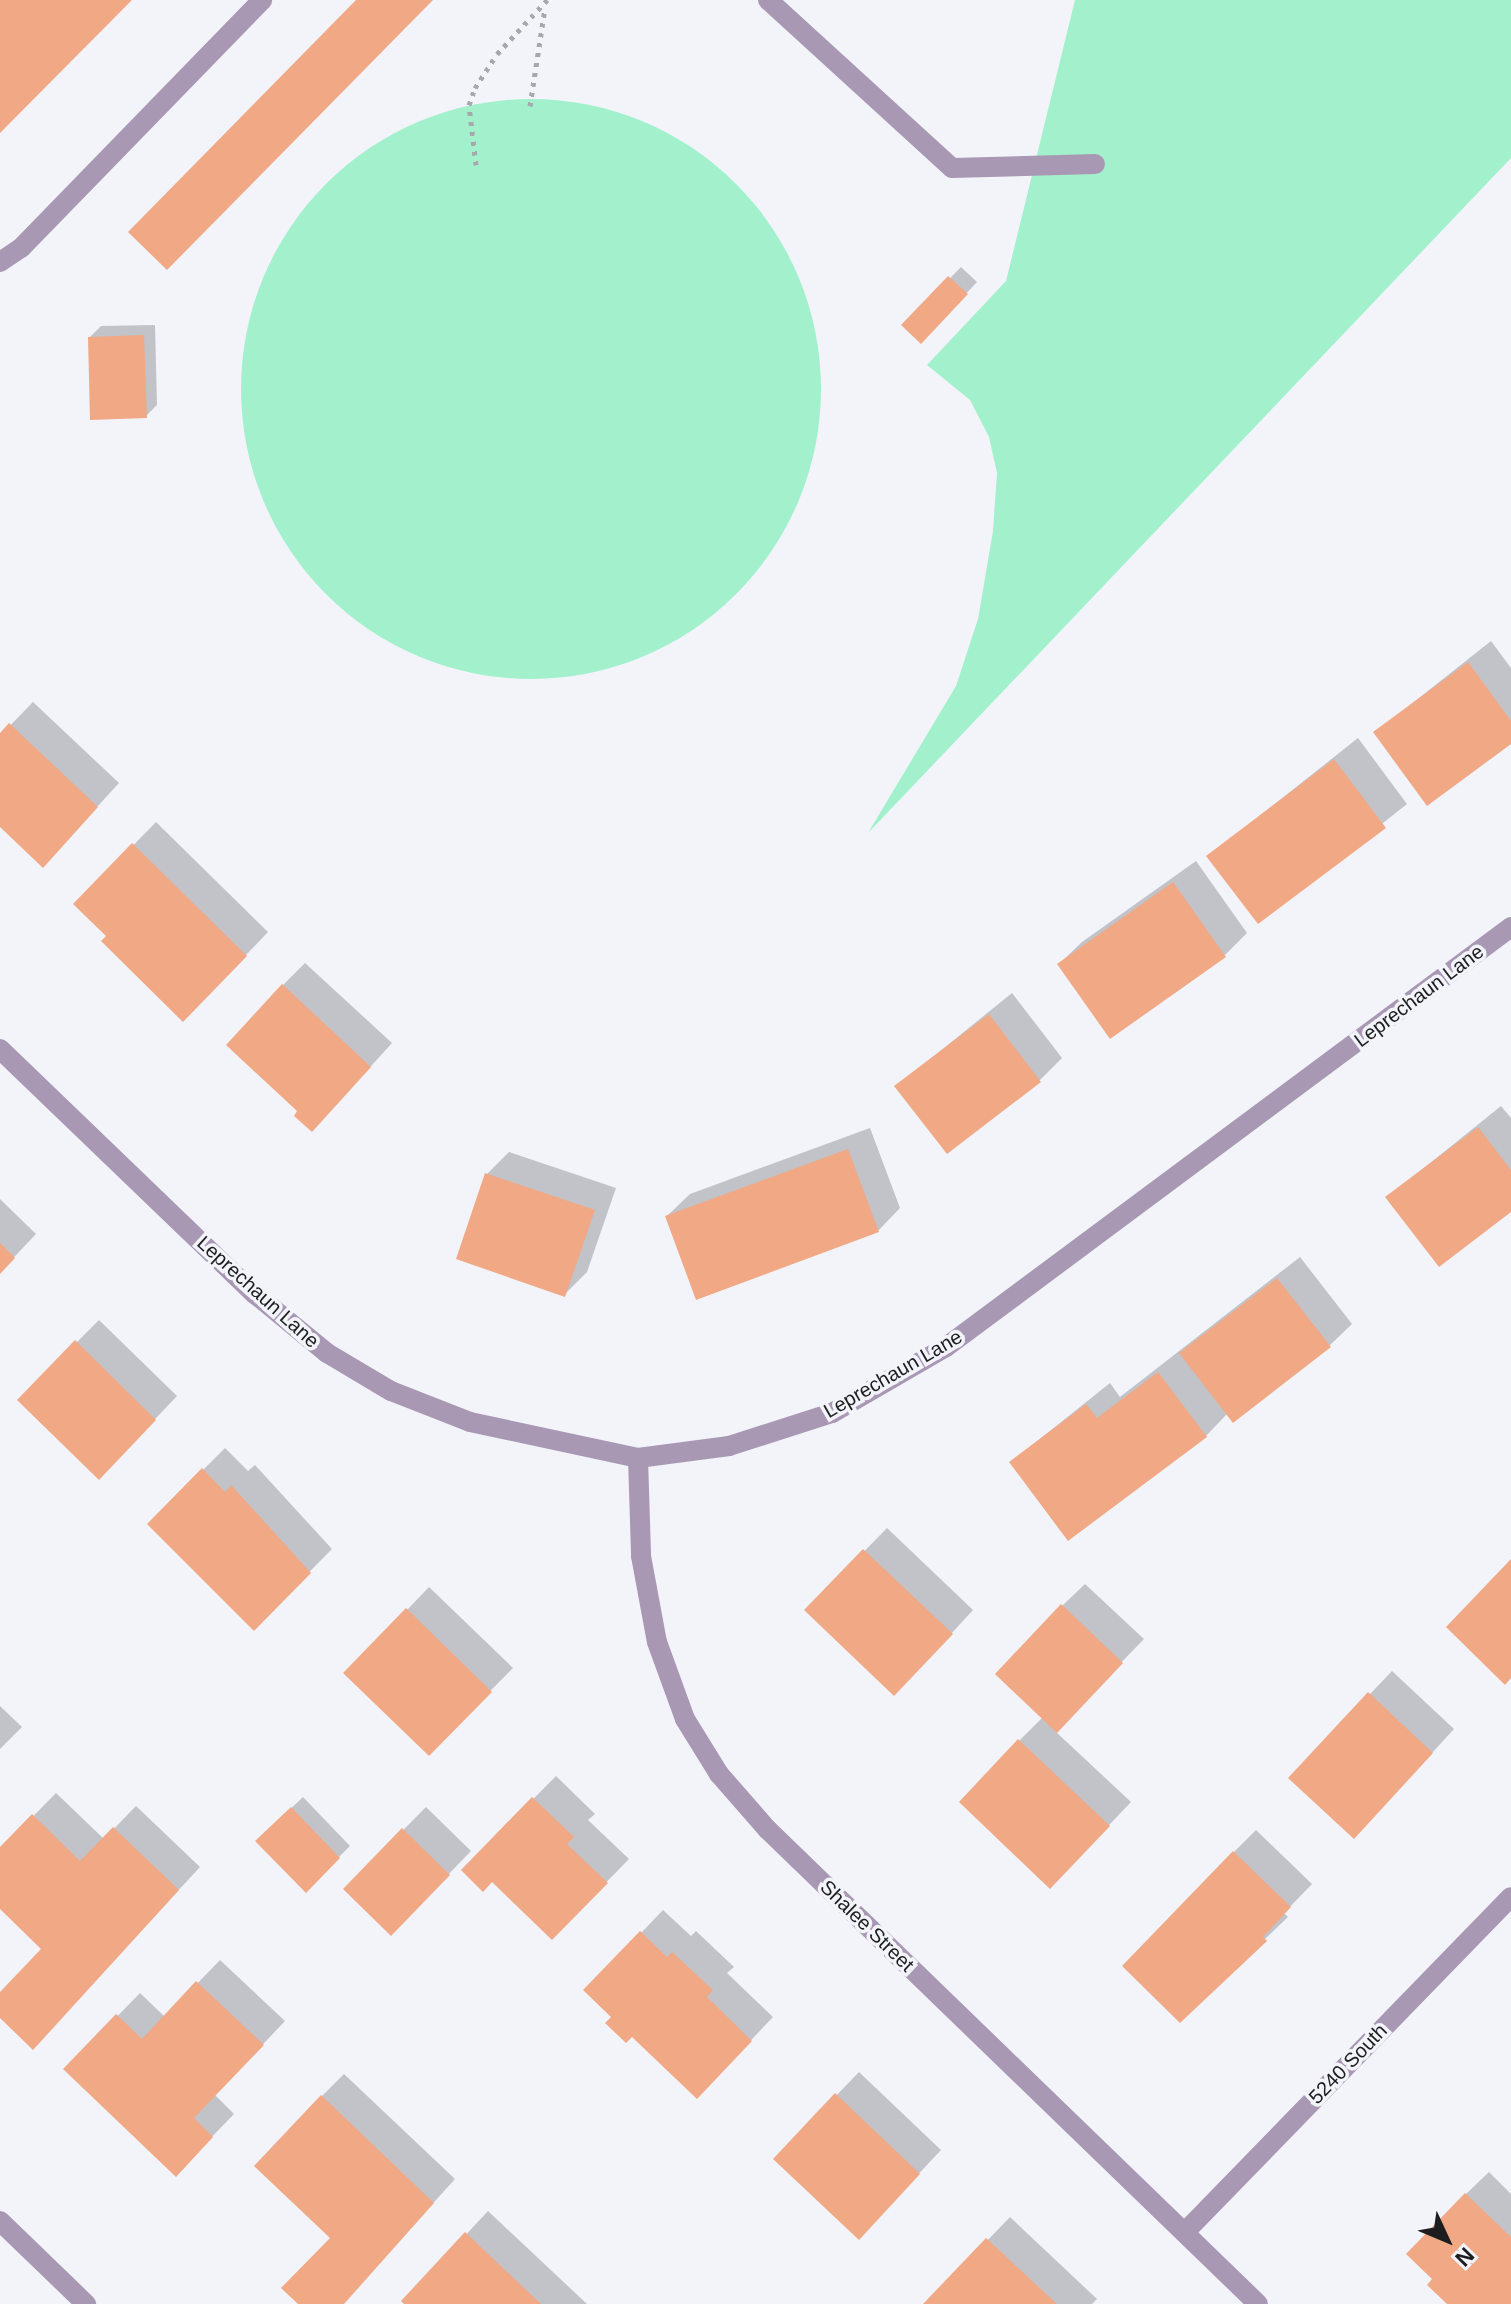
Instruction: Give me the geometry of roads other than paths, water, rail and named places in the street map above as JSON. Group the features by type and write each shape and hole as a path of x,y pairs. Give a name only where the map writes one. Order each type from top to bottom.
{"street":[{"path":"0,262 21,248 262,0"},
{"path":"768,0 952,168 1095,164"},
{"name":"Leprechaun Lane","path":"0,1049 255,1294 327,1353 391,1391 470,1422 638,1458 729,1446 832,1413 946,1347 1511,927"},
{"name":"Shalee Street","path":"638,1458 641,1556 657,1642 685,1719 719,1774 767,1829 1258,2304"},
{"name":"5240 South","path":"1185,2232 1511,1897"},
{"path":"0,2221 86,2304"}]}
